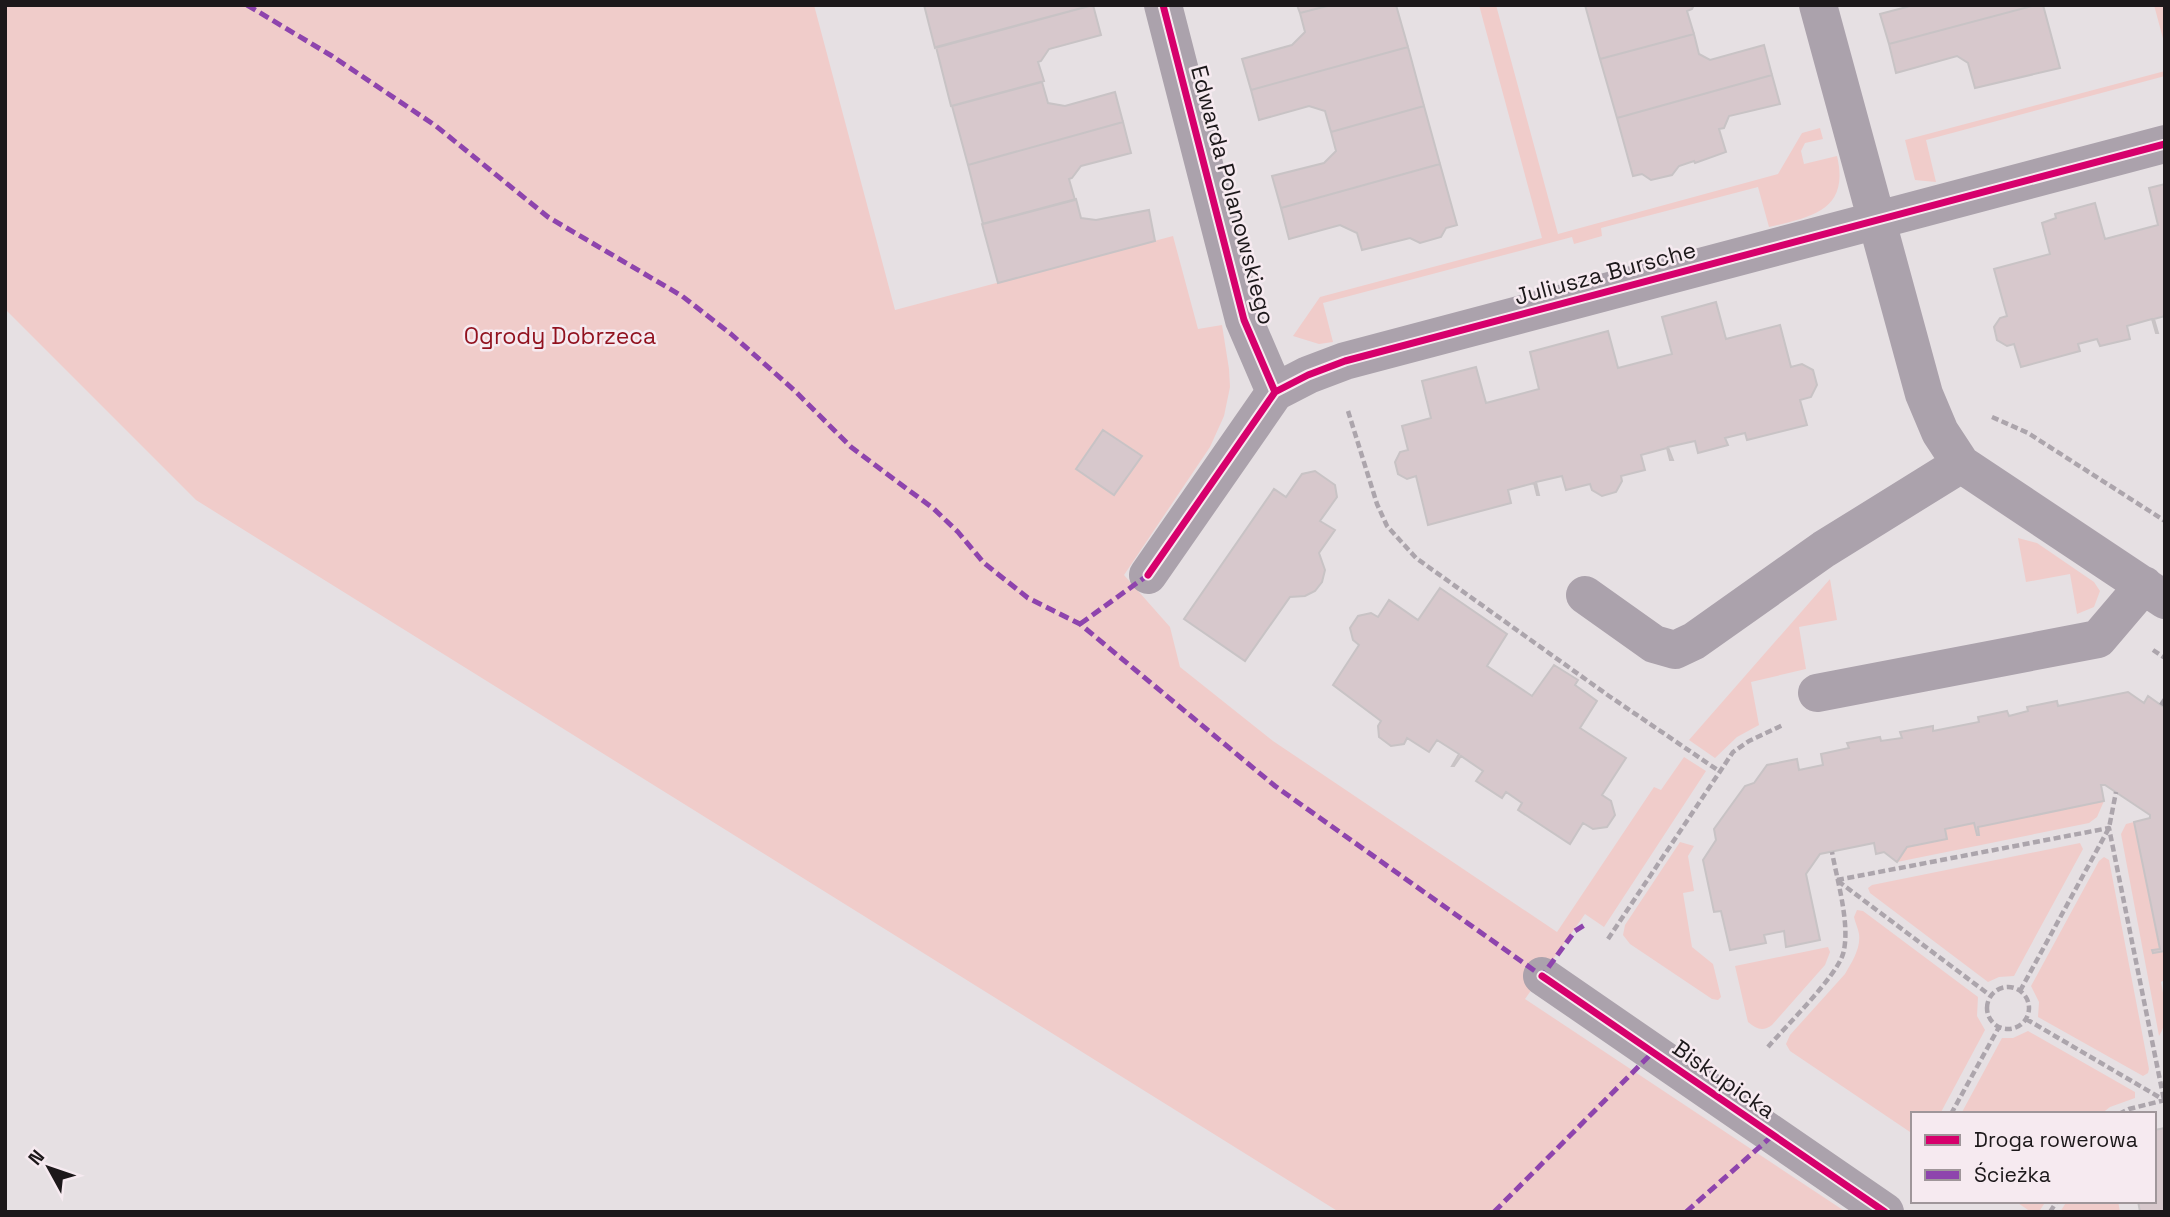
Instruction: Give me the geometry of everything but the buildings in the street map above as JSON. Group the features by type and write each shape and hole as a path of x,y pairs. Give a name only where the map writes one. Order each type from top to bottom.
{"street":[{"name":"Edwarda Polanowskiego","path":"1163,5 1244,320 1275,392"},
{"path":"1817,692 2098,639 2154,593 1961,464 1940,432 1924,394 1818,5"},
{"name":"Juliusza Bursche","path":"1149,575 1275,392 1308,375 1345,361 2165,144"},
{"path":"1585,595 1654,644 1675,650 1694,641 1825,549 1961,464"},
{"name":"Biskupicka","path":"1542,976 1885,1212"}],"path":[{"path":"1331,367 1346,405 1377,504 1387,526 1416,558 1719,771"},
{"path":"1988,415 2028,433 2165,521"},
{"path":"1608,939 1734,752 1749,741 1784,724 1817,692"},
{"path":"2161,705 2165,699"},
{"path":"2020,991 2109,828 2116,792"},
{"path":"1836,880 2109,828"},
{"path":"2109,828 2165,1100"},
{"path":"1768,1047 1830,975 1843,953 1844,924 1832,852"},
{"path":"1836,880 1991,996"},
{"path":"2004,987 2020,991 2029,1003 2026,1019 2014,1028 1999,1027 1991,1021 1987,1011 1991,996 2004,987"},
{"path":"2026,1019 2165,1100"},
{"path":"1952,1112 1999,1027"},
{"path":"2123,1112 2165,1100"}],"green space":[{"name":"Ogrody Dobrzeca","path":"5,5 814,5 895,310 1173,236 1198,329 1222,325 1230,387 1224,416 1210,447 1124,575 1170,627 1180,667 1273,741 1557,932 1654,787 1661,790 1684,757 1706,771 1604,927 1585,914 1525,999 1846,1212 1339,1212 196,500 5,309"},
{"path":"1479,5 1496,5 1558,234 1778,174 1802,133 1820,128 1823,139 1805,143 1801,151 1804,164 1837,156 1840,174 1838,189 1824,208 1812,215 1769,227 1758,187 1601,228 1602,236 1574,244 1572,237 1323,303 1333,342 1319,344 1293,336 1320,297 1542,238"},
{"path":"2154,5 2165,5 2165,46"},
{"path":"2165,71 2165,76 1926,140 1936,182 1915,180 1905,140"},
{"path":"2018,538 2037,543 2094,582 2100,591 2094,607 2077,614 2070,574 2026,582"},
{"path":"1830,579 1837,620 1799,627 1806,669 1751,682 1759,725 1737,737 1715,758 1689,740"},
{"path":"2104,801 2097,817 2089,823 1897,862 1907,847 1947,839 1945,829 1974,823 1978,835 1978,827"},
{"path":"2134,822 2160,949 2153,952 2165,951 2165,980 2161,982 2165,1016 2159,1036 2121,834 2126,824"},
{"path":"1680,842 1694,846 1688,856 1694,891 1683,893 1692,947 1713,964 1721,997 1718,1000 1712,999 1630,944 1623,935 1625,925"},
{"path":"2080,843 2083,849 2014,976 1999,977 1988,982 1870,893 1868,888 1872,885"},
{"path":"2104,857 2109,860 2149,1069 2143,1076 2038,1017 2039,1002 2031,986 2099,861"},
{"path":"1857,910 1863,911 1978,997 1977,1016 1985,1030 1941,1112 1911,1112 1911,1133 1790,1051 1786,1044 1790,1035 1845,974 1853,960 1859,939 1854,917"},
{"path":"1828,947 1830,952 1825,965 1772,1025 1760,1029 1748,1022 1735,966"},
{"path":"2028,1031 2135,1092 2135,1098 2104,1112 1962,1112 2002,1038 2013,1038"},
{"path":"2018,1203 2045,1203 2040,1210 2031,1212"},
{"path":"2066,1203 2118,1203 2120,1212 2060,1212"}],"marked path":[{"path":"247,5 332,56 436,126 548,217 682,296 731,334 795,391 851,447 934,509 984,563 1028,598 1080,624 1275,786 1542,976 1575,931 1586,924"},
{"path":"1080,624 1148,575"},
{"path":"1494,1212 1653,1052"},
{"path":"1686,1212 1772,1136"}],"cycle path":[{"path":"1163,5 1244,320 1275,392"},
{"path":"1148,575 1275,392 1308,375 1345,361 2165,144"},
{"path":"1542,976 1885,1212"}]}
